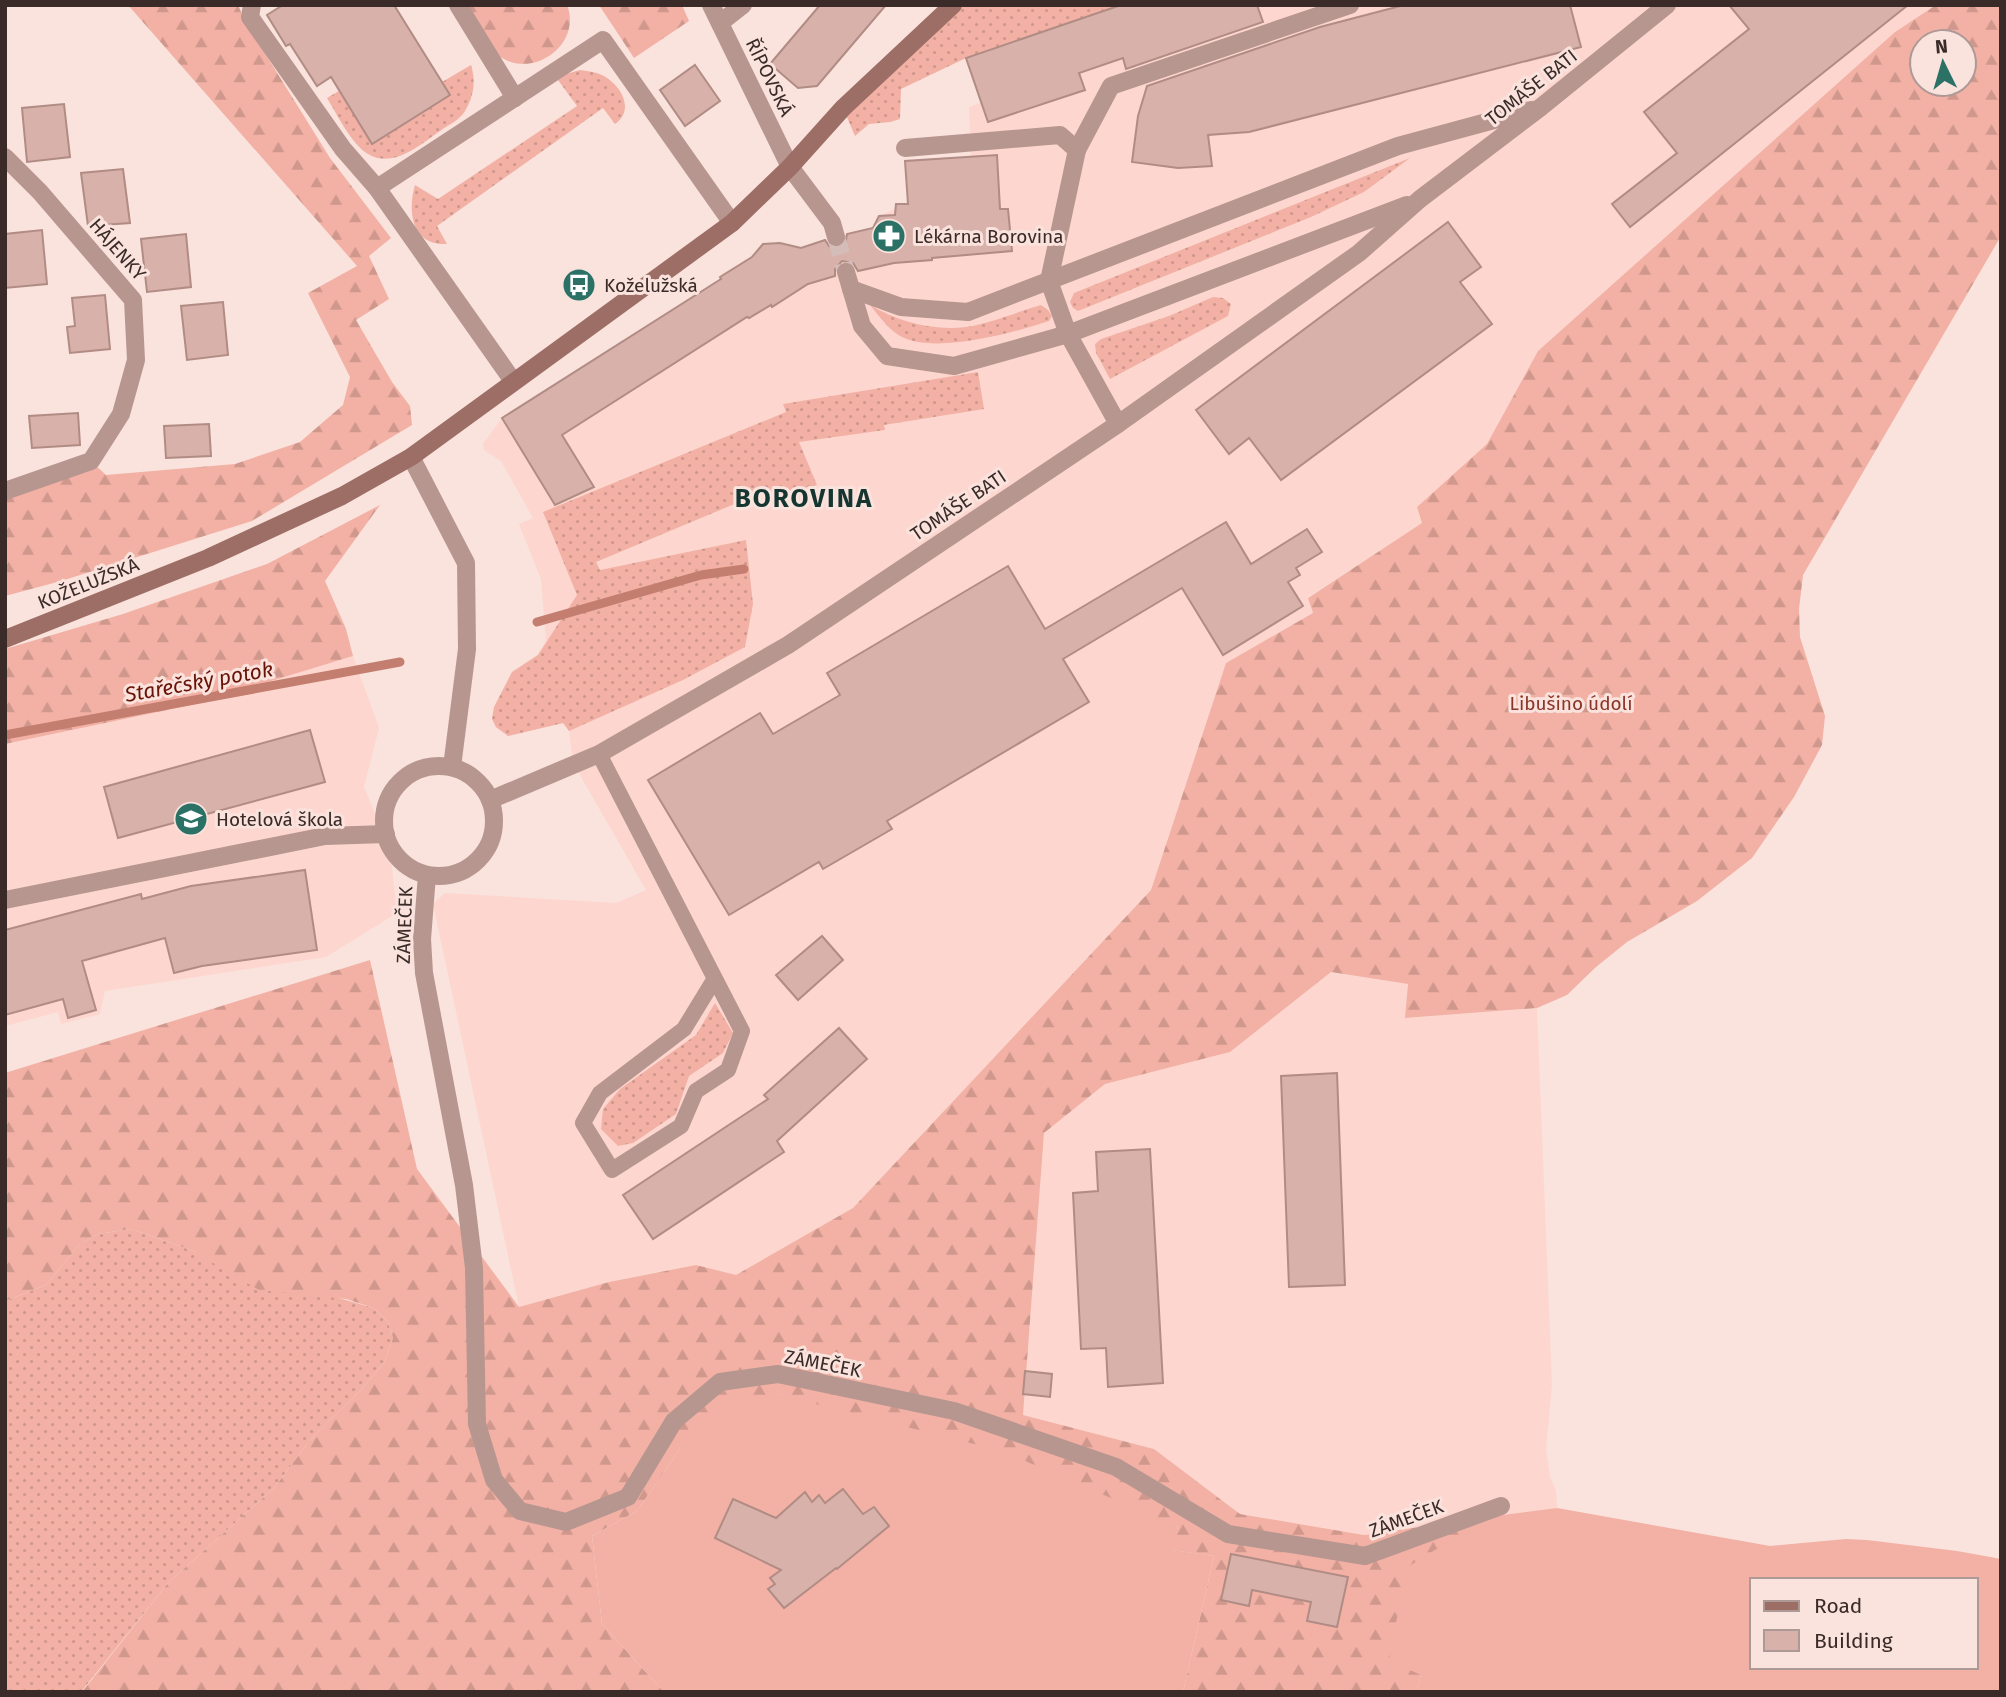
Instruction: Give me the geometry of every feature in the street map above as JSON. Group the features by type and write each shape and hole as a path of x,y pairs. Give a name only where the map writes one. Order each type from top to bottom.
{"main road":[{"name":"KOŽELUŽSKÁ","path":"5,639 208,558 342,496 411,457 732,223 790,167 843,107 953,5"}],"street":[{"path":"252,5 250,17 343,149 377,188 513,381"},
{"path":"458,5 515,97"},
{"name":"ŘÍPOVSKÁ","path":"711,5 790,167"},
{"path":"720,23 743,5"},
{"path":"1118,424 1068,334 1049,281 1077,150 1111,86 1350,5"},
{"name":"TOMÁŠE BATI","path":"490,800 599,754 788,645 1118,424 1359,253 1420,199 1541,107 1667,5"},
{"path":"377,188 603,40 732,223"},
{"path":"1049,281 1398,146 1541,107"},
{"path":"905,148 1060,135 1077,150"},
{"name":"HÁJENKY","path":"5,157 40,192 133,300 136,360 121,414 91,461 5,491"},
{"path":"790,167 832,223 836,237"},
{"name":"TOMÁŠE BATI","path":"1049,281 968,312 901,307 849,280 863,326 887,356 954,366 1068,334 1420,199"},
{"path":"411,457 466,563 467,649 452,767"},
{"path":"433,766 452,767 468,774 481,785 490,800 494,819 492,837 483,854 470,867 452,875 427,875 415,871 392,849 386,834 384,815 390,797 400,782 415,771 433,766"},
{"path":"5,900 326,836 386,834"},
{"name":"ZÁMEČEK","path":"427,875 422,939 424,973 467,1213 474,1268 477,1424 494,1479 520,1511 566,1522 628,1497 674,1421 720,1382 778,1374 954,1411 1116,1467 1228,1534 1365,1556 1501,1506"}],"lane":[{"path":"599,754 742,1031 727,1070 696,1091 681,1126 612,1170 583,1123 600,1093 684,1029 714,980"}],"shaded area":[{"path":"1121,5 1936,5 1895,32 1538,351 1487,444 1417,507 1423,523 1308,597 1313,613 1226,663 1151,890 853,1208 736,1275 696,1265 609,1282 519,1307 433,904 445,893 616,903 646,890 573,763 569,731 564,723 508,736 496,727 492,719 494,707 512,672 537,655 546,641 541,579 519,524 533,518 501,461 484,450 483,444 502,418 721,280 722,274 754,255 757,248 763,244 796,252 807,245 873,228 879,216 895,209 896,204 908,204 971,157 969,107 980,103 966,58"},
{"name":"Hotelová škola","path":"353,656 379,728 364,787 390,850 397,913 326,957 105,991 100,1014 61,1024 58,1012 5,1026 5,744 196,704"},
{"path":"1331,972 1408,984 1406,1018 1537,1008 1552,1385 1546,1449 1550,1477 1556,1490 1557,1508 1364,1535 1240,1514 1154,1449 1023,1415 1044,1133 1105,1084 1230,1052"}],"green space":[{"path":"128,5 238,5 246,23 330,158 391,238 369,256 389,299 356,320 392,382 410,406 412,425 252,521 5,596 5,491 91,461 106,475 235,464 300,442 343,405 350,377 308,293 357,266"},
{"path":"465,5 567,5 570,19 568,32 553,53 529,64 515,63 497,54"},
{"path":"599,5 682,5 689,21 634,58"},
{"path":"953,5 1121,5 966,58 901,89 900,119 869,124 855,136 843,108"},
{"name":"Libušino údolí","path":"1936,5 2001,5 2001,236 1803,575 1799,609 1800,637 1825,716 1822,745 1794,797 1752,858 1697,901 1627,942 1567,995 1537,1008 1405,1018 1408,984 1331,972 1230,1052 1105,1084 1044,1133 1023,1415 1154,1449 1240,1514 1364,1535 1488,1517 1416,1692 1183,1692 1214,1556 1171,1550 1178,1527 776,1394 680,1449 637,1511 592,1536 602,1624 664,1692 82,1692 168,1583 274,1488 311,1439 359,1392 384,1363 393,1338 388,1322 374,1308 346,1299 259,1290 191,1250 131,1229 98,1234 80,1244 46,1285 5,1301 5,1073 370,960 417,1169 519,1307 609,1282 696,1265 736,1275 853,1208 1151,890 1226,663 1313,613 1308,598 1422,523 1417,507 1487,444 1538,351 1895,32"},
{"path":"471,65 473,88 463,114 415,148 396,157 377,158 362,150 345,129 327,98 339,91 372,144 450,95 442,82"},
{"path":"580,70 602,75 615,84 625,104 621,118 615,124 603,108 437,226 447,244 435,243 419,233 412,216 415,185 438,199 577,106 558,80 566,74"},
{"path":"1410,158 1364,192 1311,217 1078,311 1070,302 1074,293"},
{"path":"1213,297 1223,298 1231,304 1228,316 1110,379 1096,353 1095,344 1101,339 1169,316"},
{"path":"870,305 904,320 941,328 975,325 1041,305 1052,316 1049,321 995,336 953,343 933,343 900,336"},
{"path":"978,372 984,409 884,425 885,430 799,442 817,485 767,505 763,492 596,562 600,570 746,540 753,604 745,647 683,680 569,731 563,723 508,736 496,727 492,719 494,707 512,672 538,655 577,595 543,512 786,412 783,404"},
{"path":"380,505 325,581 346,629 353,656 196,704 5,744 5,649 123,614 267,564"},
{"path":"715,1003 733,1033 723,1053 689,1076 676,1114 633,1143 618,1146 601,1129 603,1109 620,1089 696,1035"},
{"path":"131,1229 191,1250 218,1264 374,1308 388,1322 393,1338 384,1363 359,1392 311,1439 274,1488 168,1583 81,1692 5,1692 5,1301 46,1285 80,1244 98,1234"},
{"path":"776,1394 1002,1451 1178,1527 1172,1550 1214,1556 1183,1692 664,1692 602,1624 592,1536 637,1511 680,1449 719,1415 737,1402"},
{"path":"1557,1508 1770,1546 1846,1539 1867,1540 2001,1559 2001,1692 1416,1692 1421,1675 1389,1661 1406,1568 1488,1517"}],"building":[{"path":"283,5 394,5 450,95 372,144 331,77 317,86 290,44 286,46 267,15"},
{"path":"820,5 886,5 817,86 798,88 770,64"},
{"path":"1121,5 1257,5 1263,22 1126,69 1123,58 1079,73 1085,90 988,122 966,58"},
{"path":"1404,5 1570,5 1581,47 1249,132 1208,135 1212,166 1178,168 1132,162 1138,116 1147,86 1320,27"},
{"path":"1729,5 1908,5 1630,227 1612,204 1677,153 1644,112 1749,29"},
{"path":"695,65 720,101 685,126 660,90"},
{"path":"64,104 70,157 27,162 22,108"},
{"path":"997,155 1000,209 1008,209 1012,251 932,258 858,271 853,263 842,261 835,269 835,276 808,284 772,307 771,305 747,317 562,435 594,487 555,505 502,418 721,279 720,277 752,257 763,244 780,243 801,248 825,240 829,246 838,248 845,244 847,234 873,228 879,216 895,215 896,204 908,204 905,161"},
{"path":"123,169 130,223 88,226 81,173"},
{"path":"1448,222 1481,267 1460,282 1492,324 1281,480 1249,438 1229,454 1196,410"},
{"path":"42,230 47,284 5,288 5,234"},
{"path":"186,234 191,287 147,292 141,239"},
{"path":"105,295 110,349 70,353 67,327 75,326 72,298"},
{"path":"223,302 228,355 187,360 181,306"},
{"path":"78,413 80,445 32,448 29,416"},
{"path":"209,424 211,456 166,458 164,426"},
{"path":"1226,522 1251,564 1307,529 1322,552 1296,568 1300,575 1288,582 1303,606 1223,655 1182,588 1063,659 1089,702 887,821 892,829 823,869 819,862 729,915 648,780 760,713 773,734 840,695 827,673 1008,566 1045,629"},
{"path":"310,730 325,782 118,838 104,787"},
{"path":"305,870 317,950 202,966 174,973 165,938 82,961 96,1010 68,1018 63,999 5,1015 5,930 141,894 142,899 191,886"},
{"path":"822,936 843,960 798,1000 776,975"},
{"path":"839,1028 867,1059 777,1141 784,1152 653,1239 623,1195 768,1099 764,1095"},
{"path":"1337,1073 1345,1285 1289,1287 1281,1076"},
{"path":"1150,1149 1163,1383 1108,1387 1106,1348 1081,1349 1073,1193 1098,1191 1096,1152"},
{"path":"1025,1371 1052,1374 1050,1397 1023,1394"},
{"path":"843,1489 863,1514 874,1507 889,1526 784,1608 768,1589 775,1584 770,1578 781,1570 715,1538 733,1499 776,1518 805,1492 812,1502 819,1495 825,1503"},
{"path":"1231,1554 1348,1577 1337,1627 1307,1621 1311,1602 1252,1590 1249,1606 1221,1600"}],"waterway":[{"name":"Stařečský potok","path":"537,622 701,575 744,569"},
{"name":"Stařečský potok","path":"5,735 400,662"}],"tunnel":[{"path":"836,237 846,272"}],"place":[{"name":"Lékárna Borovina","path":"889,236"},
{"name":"Koželužská","path":"579,285"},
{"name":"Hotelová škola","path":"191,819"}],"district":[{"name":"BOROVINA","path":"804,498"}]}
